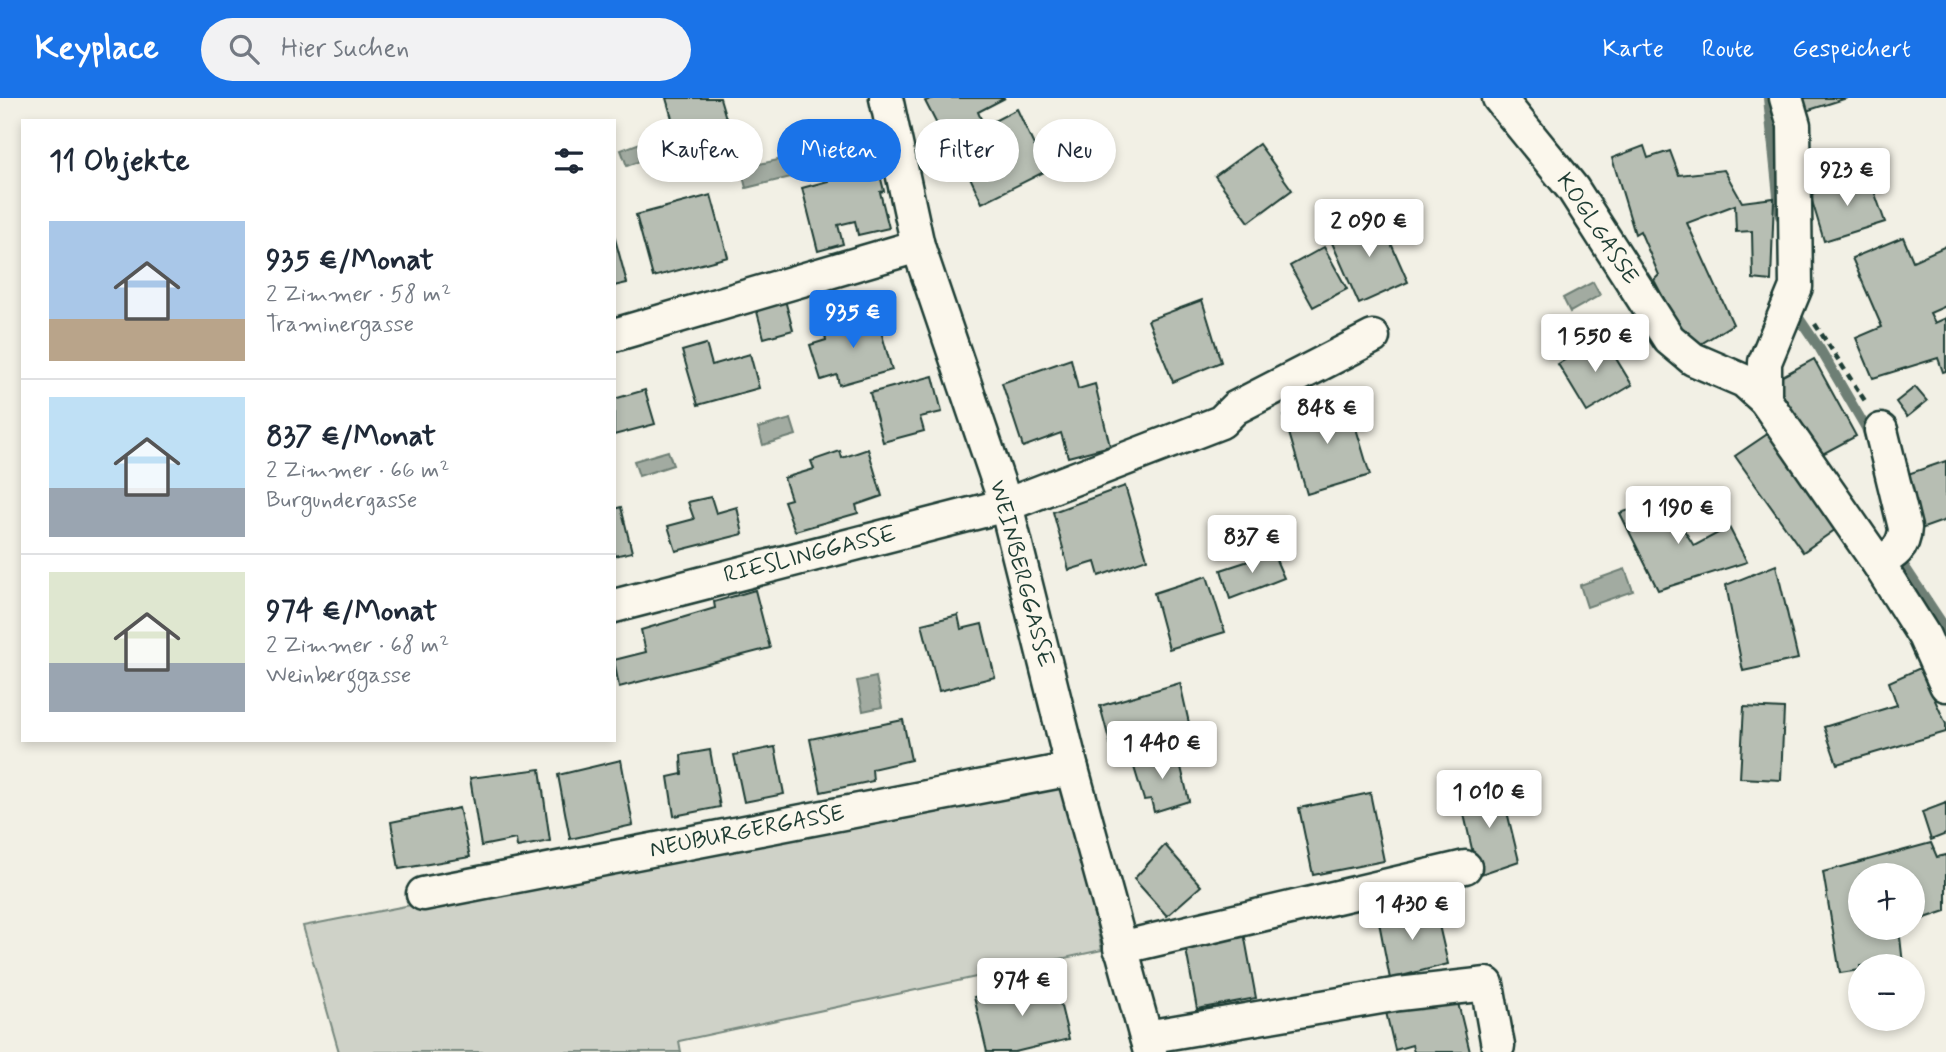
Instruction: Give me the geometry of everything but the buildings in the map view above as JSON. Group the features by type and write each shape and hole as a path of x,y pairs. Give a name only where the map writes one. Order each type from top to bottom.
{"street":[{"name":"WEINBERGGASSE","path":"886,98 918,246 1006,505 1072,769 1148,1045"},
{"name":"KOGLGASSE","path":"1499,98 1573,189 1669,339 1693,359 1744,381 1765,400 1878,563 1924,636 1946,685"},
{"path":"1765,400 1765,362 1796,287 1794,125 1786,98"},
{"path":"616,334 918,246"},
{"name":"RIESLINGGASSE","path":"616,605 1006,505 1221,422 1235,408 1373,337"},
{"path":"1878,563 1892,554 1905,540 1905,528 1881,430"},
{"name":"NEUBURGERGASSE","path":"423,894 1072,769"},
{"path":"1120,948 1465,867"},
{"path":"1148,1045 1399,994 1487,984 1498,1046"}],"path":[{"path":"1796,287 1815,325 1855,383 1881,430"}],"shaded area":[{"path":"637,144 637,162 627,166 621,150"},
{"path":"777,160 777,180 746,188 744,182 763,182 763,163"},
{"path":"1593,282 1600,295 1570,312 1563,298"},
{"path":"791,419 796,435 763,445 758,428"},
{"path":"668,451 673,465 639,476 634,461"},
{"path":"1625,569 1633,591 1587,607 1580,585"},
{"path":"876,677 882,707 863,711 857,681"},
{"path":"1063,778 1102,950 679,1041 681,1052 339,1052 303,926"}],"waterway":[{"path":"1768,98 1780,216"},
{"path":"1799,318 1820,349 1866,428 1869,438"},
{"path":"1905,567 1946,629"}]}
